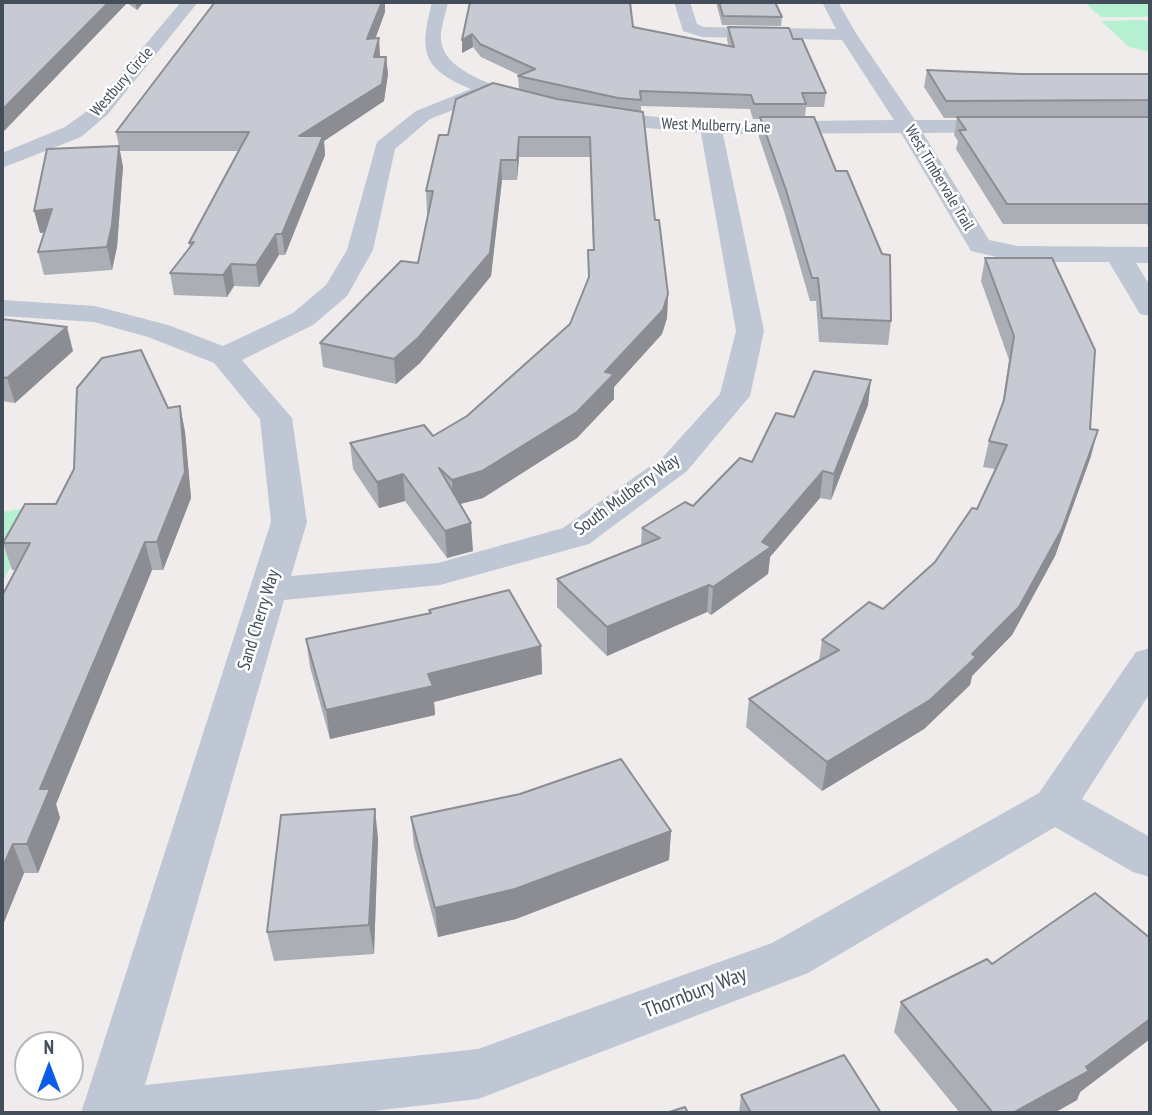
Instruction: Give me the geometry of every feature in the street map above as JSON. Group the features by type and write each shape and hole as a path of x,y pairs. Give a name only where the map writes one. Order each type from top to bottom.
{"street":[{"name":"Westbury Circle","path":"2,161 73,132 101,110 190,2"},
{"path":"440,2 432,44 442,64 486,90 546,107"},
{"path":"682,2 689,27 702,32 848,35"},
{"name":"West Timbervale Trail","path":"830,2 980,246 1018,254 1150,255"},
{"path":"224,357 303,319 337,290 360,250 385,147 423,115 486,90"},
{"name":"West Mulberry Lane","path":"570,112 617,121 711,128 1029,126"},
{"name":"South Mulberry Way","path":"269,590 440,574 576,536 675,464 735,396 750,331 711,128"},
{"path":"1118,255 1150,308"},
{"name":"Sand Cherry Way","path":"2,308 95,314 158,331 224,357 276,418 289,522 108,1113"},
{"name":"Thornbury Way","path":"132,1113 478,1074 790,958 1055,805 1150,661"},
{"path":"1055,805 1150,859"}],"green space":[{"path":"1084,2 1150,2 1150,17 1101,17"},
{"path":"1101,21 1150,21 1150,52 1129,47"},
{"path":"46,505 2,582 2,512"}],"building":[{"path":"2,2 109,2 2,110"},
{"path":"215,2 382,2 367,39 379,38 374,57 386,57 382,84 299,136 323,136 282,234 276,234 256,265 231,264 223,275 170,273 194,242 189,243 249,132 116,132"},
{"path":"470,2 630,2 633,27 734,47 728,27 789,28 793,39 802,39 826,93 802,93 806,104 754,104 751,95 640,91 641,100 618,98 518,76 535,69 480,44 472,34 462,40"},
{"path":"719,2 775,2 782,17 723,16"},
{"path":"927,70 1020,74 1150,74 1150,100 946,101"},
{"path":"493,83 557,99 643,112 655,220 659,220 668,294 663,310 605,372 614,374 577,412 482,471 452,480 439,468 471,523 445,531 403,474 377,482 350,443 424,425 433,436 467,416 570,324 589,277 588,250 594,250 590,137 519,137 517,160 501,160 490,253 418,338 394,359 320,343 401,261 418,263 433,191 426,191 439,135 448,135 456,99"},
{"path":"760,117 814,117 836,171 847,171 882,254 890,255 891,321 822,318 818,278 812,278 786,190"},
{"path":"957,117 1150,117 1150,204 1007,204 959,130 966,130"},
{"path":"119,146 112,225 107,247 38,252 52,209 34,211 47,149"},
{"path":"985,258 1052,258 1095,350 1090,429 1098,430 1062,529 1019,607 972,654 976,657 930,700 827,762 749,699 839,650 822,640 869,602 883,609 935,562 972,508 977,509 1007,445 989,441 1004,400 1014,336"},
{"path":"2,319 67,327 7,378 2,377"},
{"path":"141,350 168,408 180,406 185,472 157,542 145,542 40,789 50,789 27,844 13,844 2,869 2,596 30,543 3,543 25,504 56,504 74,469 77,388 102,358"},
{"path":"814,371 871,380 834,474 823,471 762,542 771,547 713,587 709,585 607,627 557,579 660,538 642,528 685,502 693,506 740,458 752,462 776,413 794,417"},
{"path":"509,590 541,646 428,674 433,686 326,710 306,639 431,613 429,610"},
{"path":"621,759 671,831 515,889 435,908 411,817 520,794"},
{"path":"375,809 369,925 267,932 281,815"},
{"path":"1095,893 1150,938 1150,1019 1086,1067 1089,1071 1013,1113 993,1113 901,1002 987,959 992,964"},
{"path":"844,1055 881,1113 751,1113 741,1095"},
{"path":"685,1107 688,1113 666,1113"}]}
